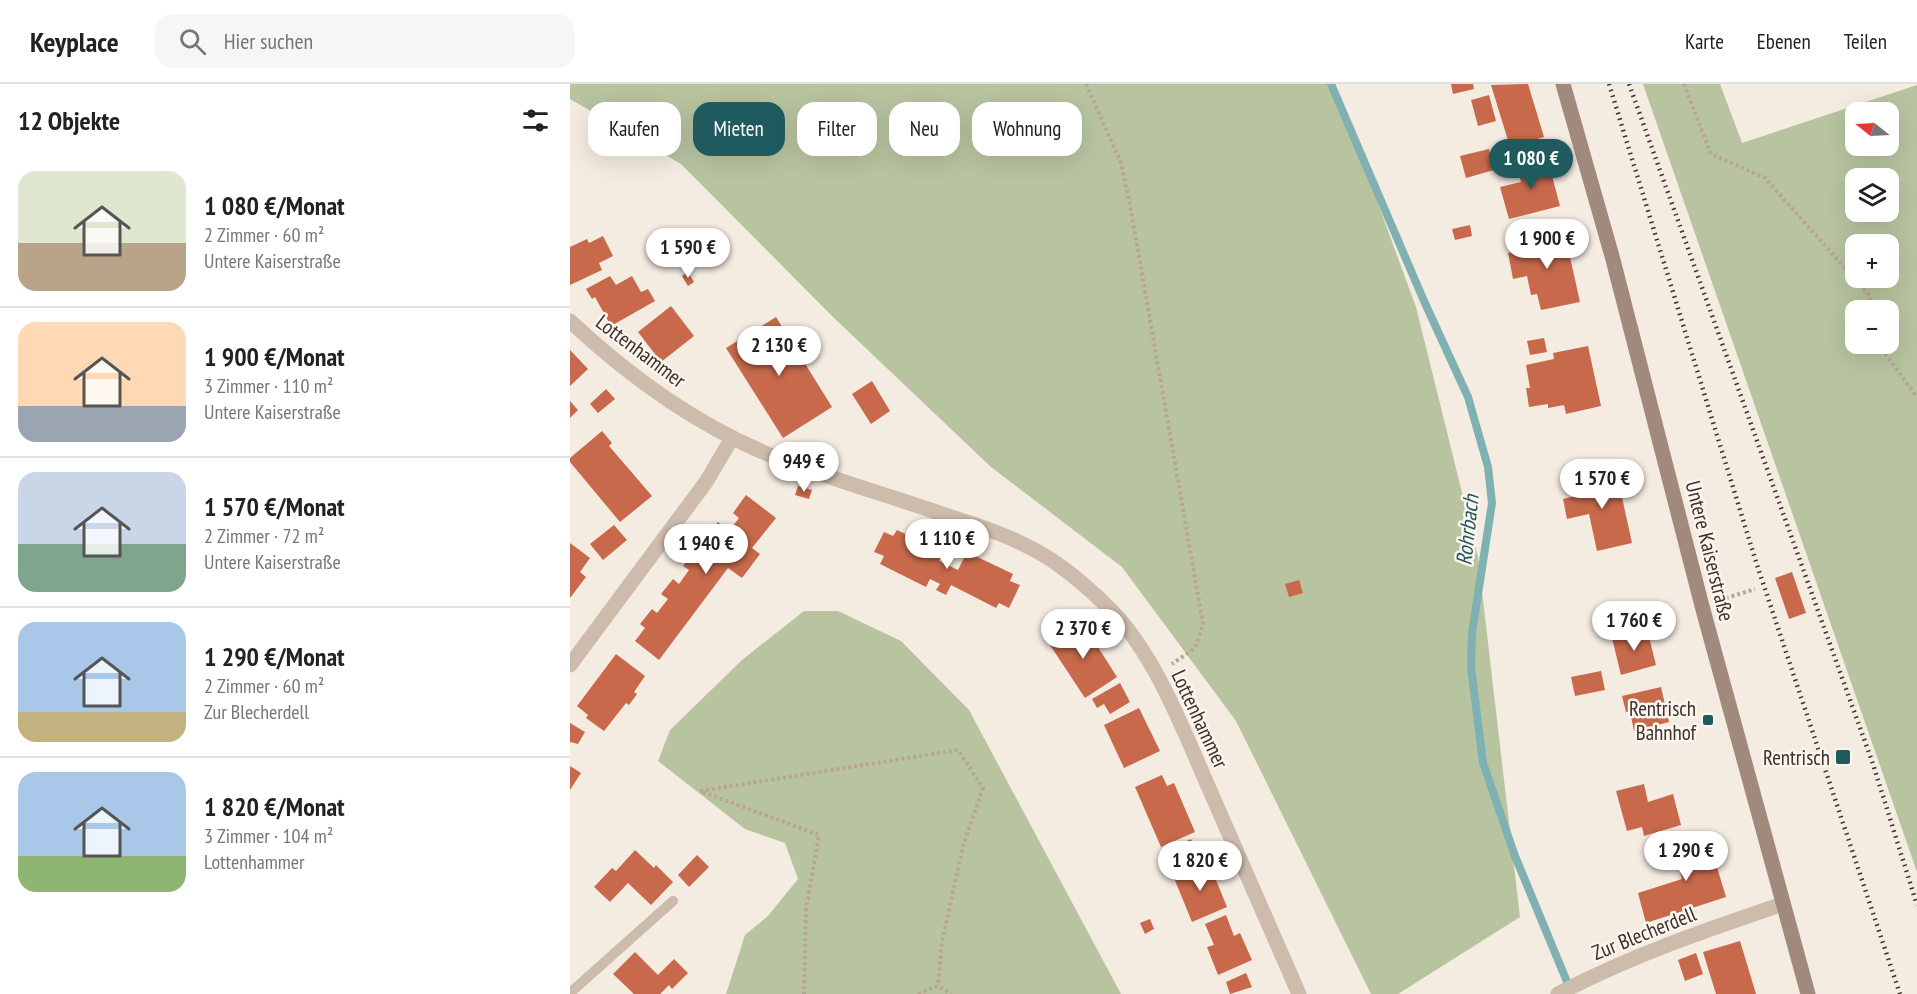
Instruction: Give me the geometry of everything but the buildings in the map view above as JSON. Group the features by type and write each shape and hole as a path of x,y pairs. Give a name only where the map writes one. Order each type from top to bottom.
{"main road":[{"name":"Untere Kaiserstraße","path":"1563,84 1615,267 1702,606 1808,994"}],"street":[{"name":"Lottenhammer","path":"570,321 599,348 646,384 732,438 780,459 981,526 1028,547 1080,581 1114,614 1136,642 1156,675 1192,749 1299,994"},
{"path":"570,665 706,482 732,438"},
{"name":"Zur Blecherdell","path":"1558,994 1600,972 1651,950 1783,904"}],"lane":[{"path":"570,993 673,901"}],"path":[{"path":"1086,84 1121,163 1203,624 1195,648 1156,675"},
{"path":"1684,84 1711,154 1765,178 1870,296 1870,300"},
{"path":"1885,354 1917,397"},
{"path":"1702,606 1755,589"},
{"path":"804,994 806,909 819,835 700,791 958,750 983,788 963,846 942,942 938,986"},
{"path":"918,994 938,986"},
{"path":"938,986 951,994"}],"green space":[{"path":"570,84 1334,84 1416,307 1478,557 1520,917 1398,994 1371,994 1236,721 1122,567 991,467 833,317 681,164 667,156 681,156 681,102 588,102 588,110 570,99"},
{"path":"1643,84 1720,84 1742,143 1845,109 1845,156 1899,156 1899,102 1866,102 1917,85 1917,872"},
{"path":"804,611 838,611 901,641 969,710 1121,994 726,994 745,935 768,916 798,879 785,843 745,829 658,761 670,730 742,660"}],"waterway":[{"name":"Rohrbach","path":"1331,84 1424,301 1468,397 1488,467 1492,503 1472,633 1471,667 1483,763 1515,856 1570,989"}],"railway":[{"path":"1609,84 1756,562 1900,994"},
{"path":"1629,84 1873,764 1917,905"}],"place":[{"name":"Rentrisch Bahnhof","path":"1708,720"},
{"name":"Rentrisch","path":"1843,757"}]}
